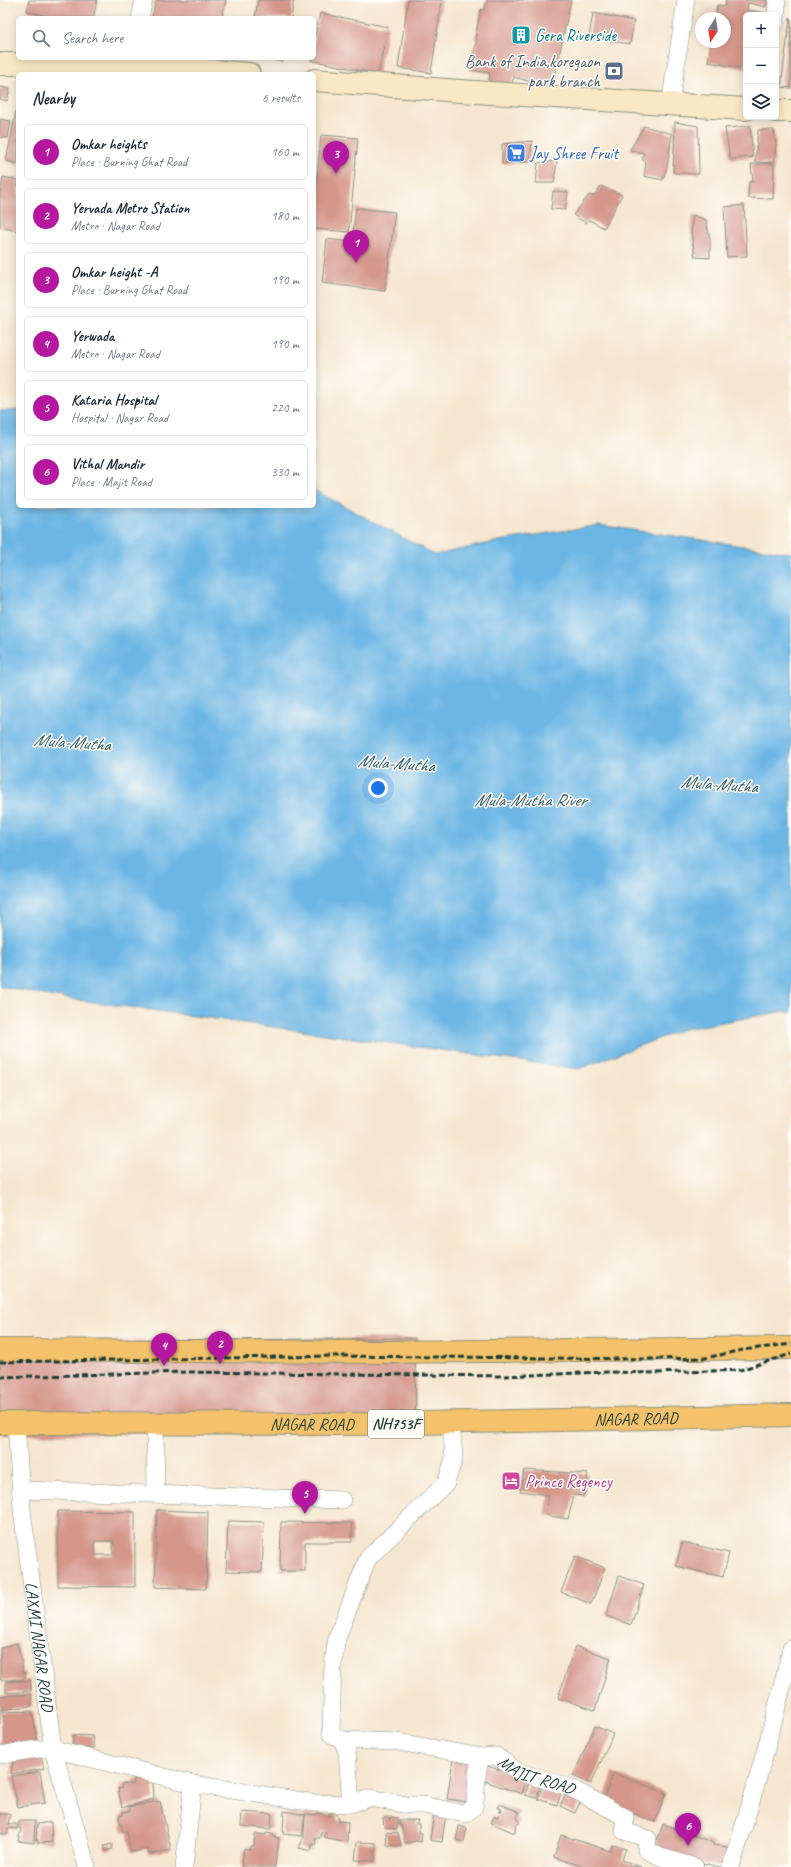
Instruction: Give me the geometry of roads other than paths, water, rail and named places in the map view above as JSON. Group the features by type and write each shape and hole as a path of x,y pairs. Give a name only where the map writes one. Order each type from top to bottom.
{"highway":[{"path":"0,1350 379,1352 791,1348"},
{"name":"NAGAR ROAD","path":"8,1423 372,1424 791,1415"}],"street":[{"path":"140,16 144,0"},
{"path":"670,105 686,0"},
{"path":"776,12 777,0"},
{"path":"0,64 131,61 231,72"},
{"path":"316,80 743,109"},
{"path":"779,111 791,111"},
{"name":"LAXMI NAGAR ROAD","path":"8,1423 21,1490 53,1749 88,1867"},
{"path":"155,1423 156,1494"},
{"path":"351,1804 347,1751 342,1740 332,1734 333,1664 337,1638 368,1558 446,1483 454,1458 451,1423"},
{"path":"21,1490 342,1500"},
{"path":"731,1867 752,1801 774,1722 791,1649"},
{"name":"MAJIT ROAD","path":"342,1740 398,1742 482,1757 496,1756 519,1772 569,1787 625,1817 624,1831 648,1839 646,1850 661,1857 695,1867"},
{"path":"0,1755 38,1749 53,1749 193,1784 315,1803 351,1804 370,1798 408,1806 423,1805 465,1814 474,1807 477,1793 477,1766 482,1757"},
{"path":"184,1867 193,1784"}],"water":[{"name":"Mula-Mutha River","path":"16,410 16,508 316,508 316,491 435,555 499,541 599,525 791,553 791,1013 785,1011 684,1029 578,1069 49,996 0,986 0,411"}],"railway":[{"path":"0,1362 335,1356 651,1359 705,1358 743,1350 791,1344"},
{"path":"0,1377 188,1372 503,1376 607,1372 654,1373 740,1370 791,1354"}],"place":[{"name":"Gera Riverside","path":"521,35"},
{"name":"Bank of India,koregaon park branch","path":"614,71"},
{"name":"Jay Shree Fruit","path":"516,153"},
{"name":"Omkar height -A","path":"336,174"},
{"name":"Omkar heights","path":"356,263"},
{"name":"Yervada Metro Station","path":"220,1364"},
{"name":"Yerwada","path":"164,1366"},
{"name":"Prince Regency","path":"511,1481"},
{"name":"Kataria Hospital","path":"305,1514"},
{"name":"Vithal Mandir","path":"688,1846"}],"water label":[{"name":"Mula-Mutha","path":"72,742"},
{"name":"Mula-Mutha","path":"396,763"},
{"name":"Mula-Mutha","path":"719,784"}]}
